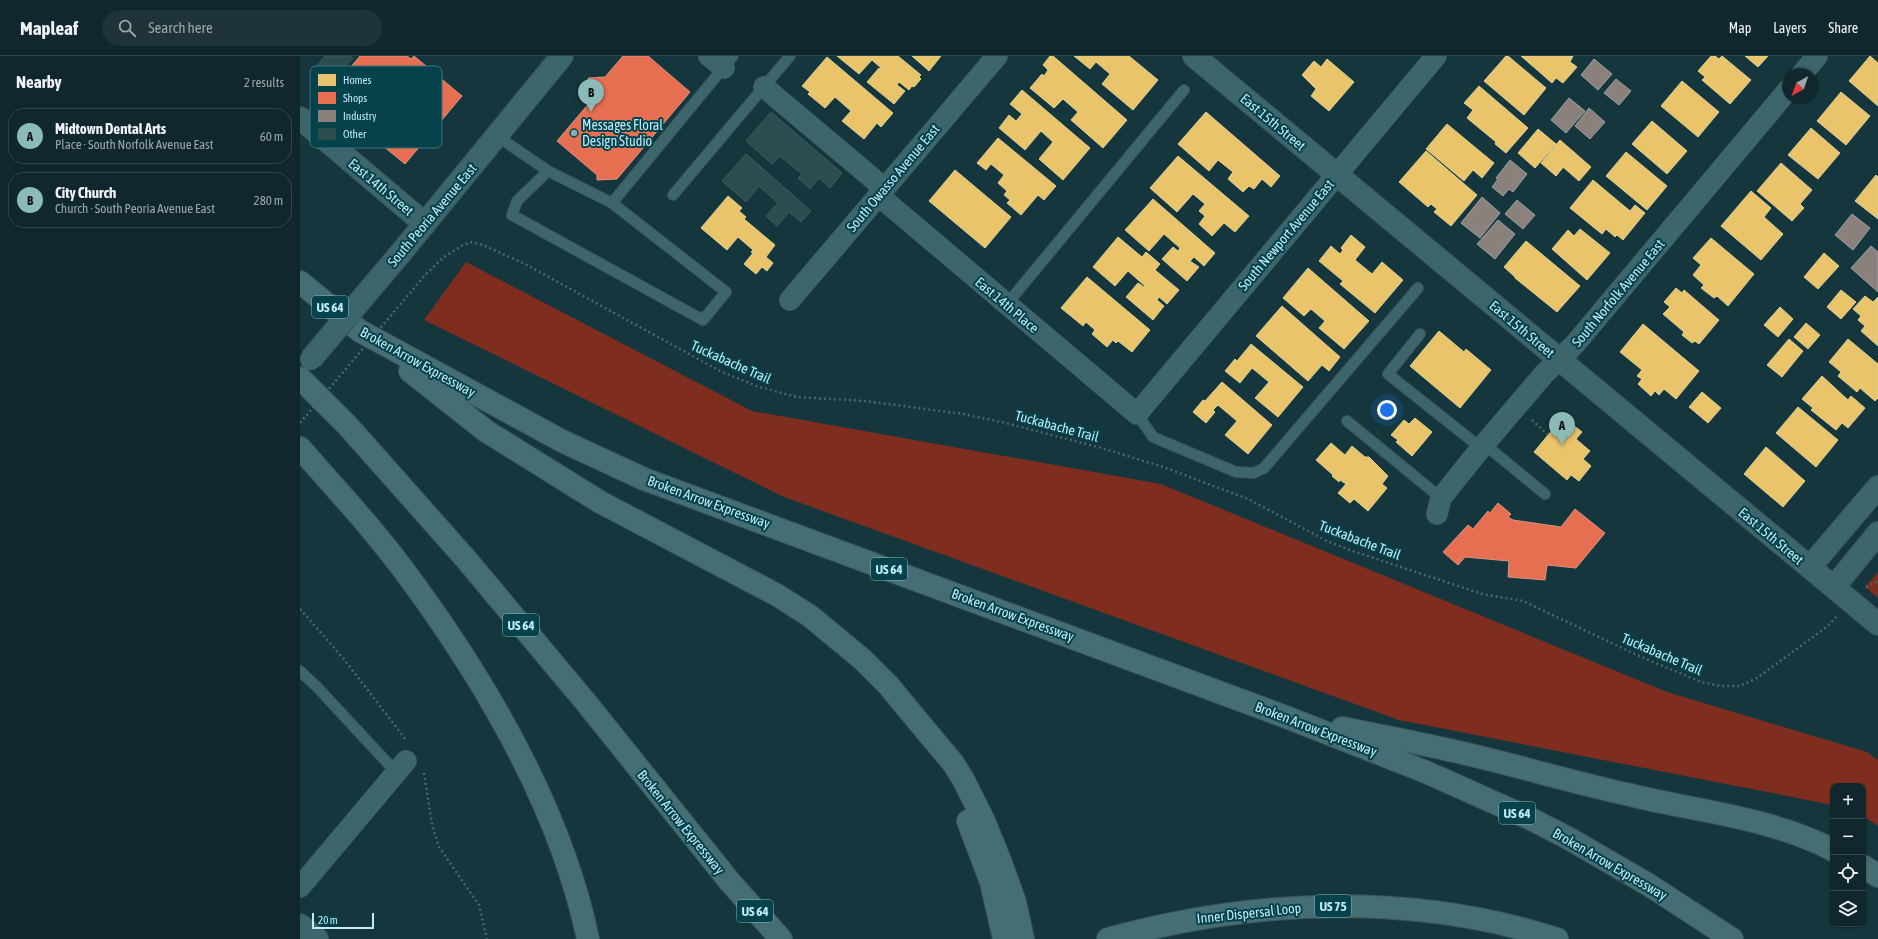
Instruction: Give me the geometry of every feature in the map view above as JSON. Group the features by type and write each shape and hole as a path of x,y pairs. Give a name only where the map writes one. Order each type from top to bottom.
{"highway":[{"name":"Broken Arrow Expressway","path":"300,282 360,332 562,441 644,479 1286,717 1426,772 1530,819 1568,838 1649,885 1732,939"},
{"path":"360,332 486,431 600,502 750,580 810,616 862,659 889,686 953,763 963,809 988,875 1004,939"},
{"name":"Broken Arrow Expressway","path":"300,378 348,426 465,558 584,700 730,882 781,939"},
{"path":"300,448 356,511 411,579 438,617 482,687 515,746 555,831 577,894 588,939"},
{"path":"1286,717 1449,750 1626,795 1770,826 1819,843 1830,848"},
{"path":"957,783 984,820 1015,902 1023,939"},
{"path":"1866,868 1878,876"},
{"path":"730,882 773,939"},
{"name":"Inner Dispersal Loop","path":"1108,939 1166,924 1247,911 1293,907 1355,906 1469,917 1508,925 1557,939"}],"main road":[{"name":"South Peoria Avenue East","path":"300,371 425,224 562,56"},
{"name":"East 15th Street","path":"1194,56 1878,624"},
{"name":"East 14th Street","path":"300,118 310,126"},
{"name":"East 14th Street","path":"335,148 425,224"},
{"path":"1810,567 1878,487"},
{"path":"1834,587 1878,533"},
{"path":"300,925 317,939"}],"street":[{"name":"South Owasso Avenue East","path":"790,300 997,56"},
{"name":"South Newport Avenue East","path":"1137,414 1436,56"},
{"path":"1807,68 1817,56"},
{"name":"East 14th Place","path":"764,87 1007,304 1137,414"},
{"name":"South Norfolk Avenue East","path":"1439,506 1483,446 1544,374 1575,344 1782,97"},
{"path":"300,887 401,766"}],"lane":[{"path":"673,195 790,56"},
{"path":"612,203 722,60"},
{"path":"1007,304 1184,90"},
{"path":"497,136 548,171 612,203 726,292 703,320 512,215 517,201 548,171"},
{"path":"1137,414 1152,437 1236,472 1254,473 1264,468 1418,288"},
{"path":"1420,334 1388,374 1545,494"},
{"path":"1347,421 1439,506"},
{"path":"300,671 401,766"}],"path":[{"name":"Tuckabache Trail","path":"300,423 426,274 444,257 463,245 472,242 483,245 525,264 713,368 759,388 797,397 865,401 963,414 1002,422 1105,449 1166,468 1248,499 1302,528 1350,550 1482,594 1523,601 1678,674 1708,683 1731,687 1740,686 1757,678 1828,626 1851,602"}],"shaded area":[{"path":"466,262 752,411 1161,484 1667,692 1867,752 1878,760 1878,826 1866,818 1866,783 1830,783 1830,804 1399,720 784,497 424,320"},
{"path":"1878,572 1878,598 1865,587"}],"building: Homes":[{"path":"837,56 898,56 921,75 919,77 921,79 909,90 899,82 897,85 905,91 894,104 867,82 879,68 880,70 881,68 872,60 859,74"},
{"path":"912,56 941,56 929,71"},
{"path":"1050,56 1053,56 1127,120 1103,148 1071,120 1078,112 1063,99 1054,108 1030,88 1042,74 1044,76 1048,70 1043,65"},
{"path":"1074,56 1129,56 1158,80 1133,110 1102,84 1110,74 1096,62 1090,69"},
{"path":"1506,56 1508,56 1546,88 1524,115 1484,81"},
{"path":"1521,56 1573,56 1570,62 1577,67 1563,83 1556,78 1552,83"},
{"path":"1711,56 1715,56 1719,59 1722,56 1751,80 1730,104 1702,80 1705,77 1698,71"},
{"path":"1745,56 1768,56 1758,67"},
{"path":"1870,56 1878,63 1878,106 1849,81"},
{"path":"827,57 893,113 881,127 877,123 864,139 842,121 851,111 835,97 825,108 808,94 810,92 802,86"},
{"path":"1327,59 1354,82 1329,111 1311,96 1316,89 1302,75 1314,61 1321,67"},
{"path":"1682,81 1719,112 1698,137 1661,106"},
{"path":"1479,86 1528,128 1506,153 1495,144 1496,142 1467,118 1473,110 1464,103"},
{"path":"1022,90 1090,148 1063,180 1039,159 1053,142 1041,131 1025,150 999,128 1009,115 1016,121 1022,114 1010,104"},
{"path":"1841,92 1870,116 1846,145 1817,121"},
{"path":"1206,112 1280,176 1271,187 1262,179 1254,189 1249,186 1243,192 1228,179 1233,172 1218,160 1209,171 1178,144"},
{"path":"1652,121 1687,151 1667,174 1632,144"},
{"path":"1447,124 1494,163 1482,178 1473,170 1464,181 1426,149"},
{"path":"1811,128 1840,153 1818,179 1788,155"},
{"path":"1538,129 1556,144 1535,168 1518,153"},
{"path":"998,138 1056,186 1044,200 1038,195 1021,215 1007,203 1010,200 1004,195 1007,191 998,183 1004,175 991,164 986,170 977,163"},
{"path":"1560,140 1575,153 1556,176 1541,163"},
{"path":"1426,151 1477,195 1451,226 1434,212 1437,209 1431,204 1428,207 1399,182"},
{"path":"1626,152 1667,186 1647,210 1606,176"},
{"path":"1575,153 1591,167 1579,181 1563,167"},
{"path":"1178,156 1249,216 1235,232 1224,223 1212,236 1199,224 1205,216 1199,211 1205,204 1193,194 1177,212 1150,188"},
{"path":"1781,163 1812,190 1800,204 1804,208 1792,221 1757,191"},
{"path":"955,170 1011,217 985,248 929,201"},
{"path":"1876,175 1878,177 1878,219 1855,201"},
{"path":"1593,180 1630,211 1635,205 1645,213 1623,240 1617,235 1615,237 1606,229 1602,234 1570,208"},
{"path":"1751,191 1771,208 1764,217 1783,234 1761,260 1721,226"},
{"path":"728,196 742,208 739,211 746,217 744,219 775,245 766,257 773,263 767,271 762,267 756,274 744,264 753,253 751,252 753,250 738,237 727,250 701,228"},
{"path":"1153,199 1215,253 1204,266 1194,257 1190,261 1199,267 1187,281 1162,259 1173,247 1178,251 1180,248 1164,234 1149,251 1125,230"},
{"path":"1580,229 1610,253 1587,280 1552,249 1568,230 1574,236"},
{"path":"1351,235 1365,247 1355,260 1372,274 1382,262 1403,280 1375,313 1340,284 1343,281 1319,261 1331,246 1340,254 1343,250 1341,248"},
{"path":"1118,237 1142,257 1146,252 1160,264 1155,270 1179,290 1167,304 1159,297 1157,300 1164,306 1153,320 1126,297 1138,283 1144,287 1145,286 1128,271 1115,286 1093,267"},
{"path":"1711,238 1754,274 1728,306 1717,296 1714,298 1701,288 1704,285 1693,275 1701,265 1693,258"},
{"path":"1526,241 1580,286 1557,312 1515,278 1504,267"},
{"path":"1824,253 1839,266 1818,289 1804,277"},
{"path":"1308,268 1369,321 1344,349 1319,328 1325,321 1311,309 1304,316 1283,298"},
{"path":"1087,277 1150,330 1132,352 1118,341 1116,343 1113,340 1107,347 1092,334 1095,330 1086,322 1083,326 1061,308"},
{"path":"1676,288 1682,293 1684,290 1719,320 1699,344 1695,341 1692,343 1682,335 1684,332 1663,314 1670,307 1664,302"},
{"path":"1841,290 1856,302 1841,319 1827,307"},
{"path":"1865,296 1873,302 1878,297 1878,346 1861,331 1865,326 1858,320 1861,316 1853,309"},
{"path":"1282,306 1340,357 1329,371 1322,365 1308,381 1256,336"},
{"path":"1780,307 1793,319 1778,337 1764,325"},
{"path":"1806,323 1820,335 1808,349 1794,337"},
{"path":"1643,324 1699,371 1676,399 1664,389 1659,395 1655,391 1651,396 1638,384 1642,379 1637,376 1642,370 1620,352"},
{"path":"1439,331 1464,352 1466,349 1491,370 1460,408 1410,366"},
{"path":"1789,339 1803,351 1782,377 1767,365"},
{"path":"1848,339 1878,364 1878,398 1875,401 1860,388 1857,392 1838,376 1841,372 1829,362"},
{"path":"1251,344 1303,387 1278,417 1255,398 1269,382 1252,368 1240,383 1225,371 1235,359 1237,361"},
{"path":"1822,376 1848,400 1851,396 1865,408 1848,428 1842,423 1836,430 1811,410 1813,408 1802,399"},
{"path":"1222,382 1272,425 1248,454 1225,435 1237,421 1218,405 1213,410 1215,412 1206,423 1193,412"},
{"path":"1702,392 1721,408 1708,423 1689,407"},
{"path":"1798,407 1838,440 1816,467 1776,433"},
{"path":"1563,417 1582,432 1576,439 1590,451 1583,459 1591,466 1579,481 1571,475 1567,480 1534,452"},
{"path":"1415,418 1432,432 1412,456 1396,442 1398,440 1391,435 1404,420 1409,424"},
{"path":"1331,443 1345,455 1352,446 1365,457 1369,457 1388,476 1382,484 1387,488 1368,511 1354,499 1350,503 1338,493 1346,484 1340,480 1339,482 1316,460"},
{"path":"1766,447 1805,481 1783,507 1744,474"}],"building: Shops":[{"path":"360,56 407,56 411,59 414,56 426,66 352,66"},
{"path":"623,56 648,56 690,92 617,179 597,180 597,175 557,141 590,102 588,78 605,77"},
{"path":"442,79 462,96 442,120"},
{"path":"386,148 418,148 405,164"},
{"path":"1498,503 1511,514 1508,517 1513,520 1561,527 1575,509 1605,533 1576,568 1547,565 1545,580 1508,577 1509,561 1465,557 1458,565 1443,552 1468,525 1473,529 1488,511 1490,513"}],"building: Industry":[{"path":"1594,59 1612,74 1598,90 1581,75"},
{"path":"1616,79 1631,91 1619,105 1604,93"},
{"path":"1569,98 1585,111 1566,133 1551,120"},
{"path":"1589,108 1605,122 1590,139 1575,126"},
{"path":"1510,160 1527,174 1513,192 1509,189 1503,196 1492,187 1498,179 1496,178"},
{"path":"1482,197 1500,213 1480,238 1461,223"},
{"path":"1517,200 1535,215 1523,229 1505,214"},
{"path":"1852,214 1870,228 1853,250 1835,235"},
{"path":"1498,220 1515,234 1495,259 1477,244"},
{"path":"1871,246 1878,252 1878,292 1851,268"}],"building: Other":[{"path":"325,56 351,56 353,58 346,66 317,66"},
{"path":"771,112 842,173 830,188 819,178 810,189 798,178 802,174 780,156 772,164 746,141"},
{"path":"746,154 811,211 801,222 789,212 777,226 766,216 778,203 759,186 746,202 722,181"}],"place":[{"name":"City Church","path":"591,112"},
{"name":"Messages Floral Design Studio","path":"574,133"},
{"name":"Midtown Dental Arts","path":"1562,445"}]}
